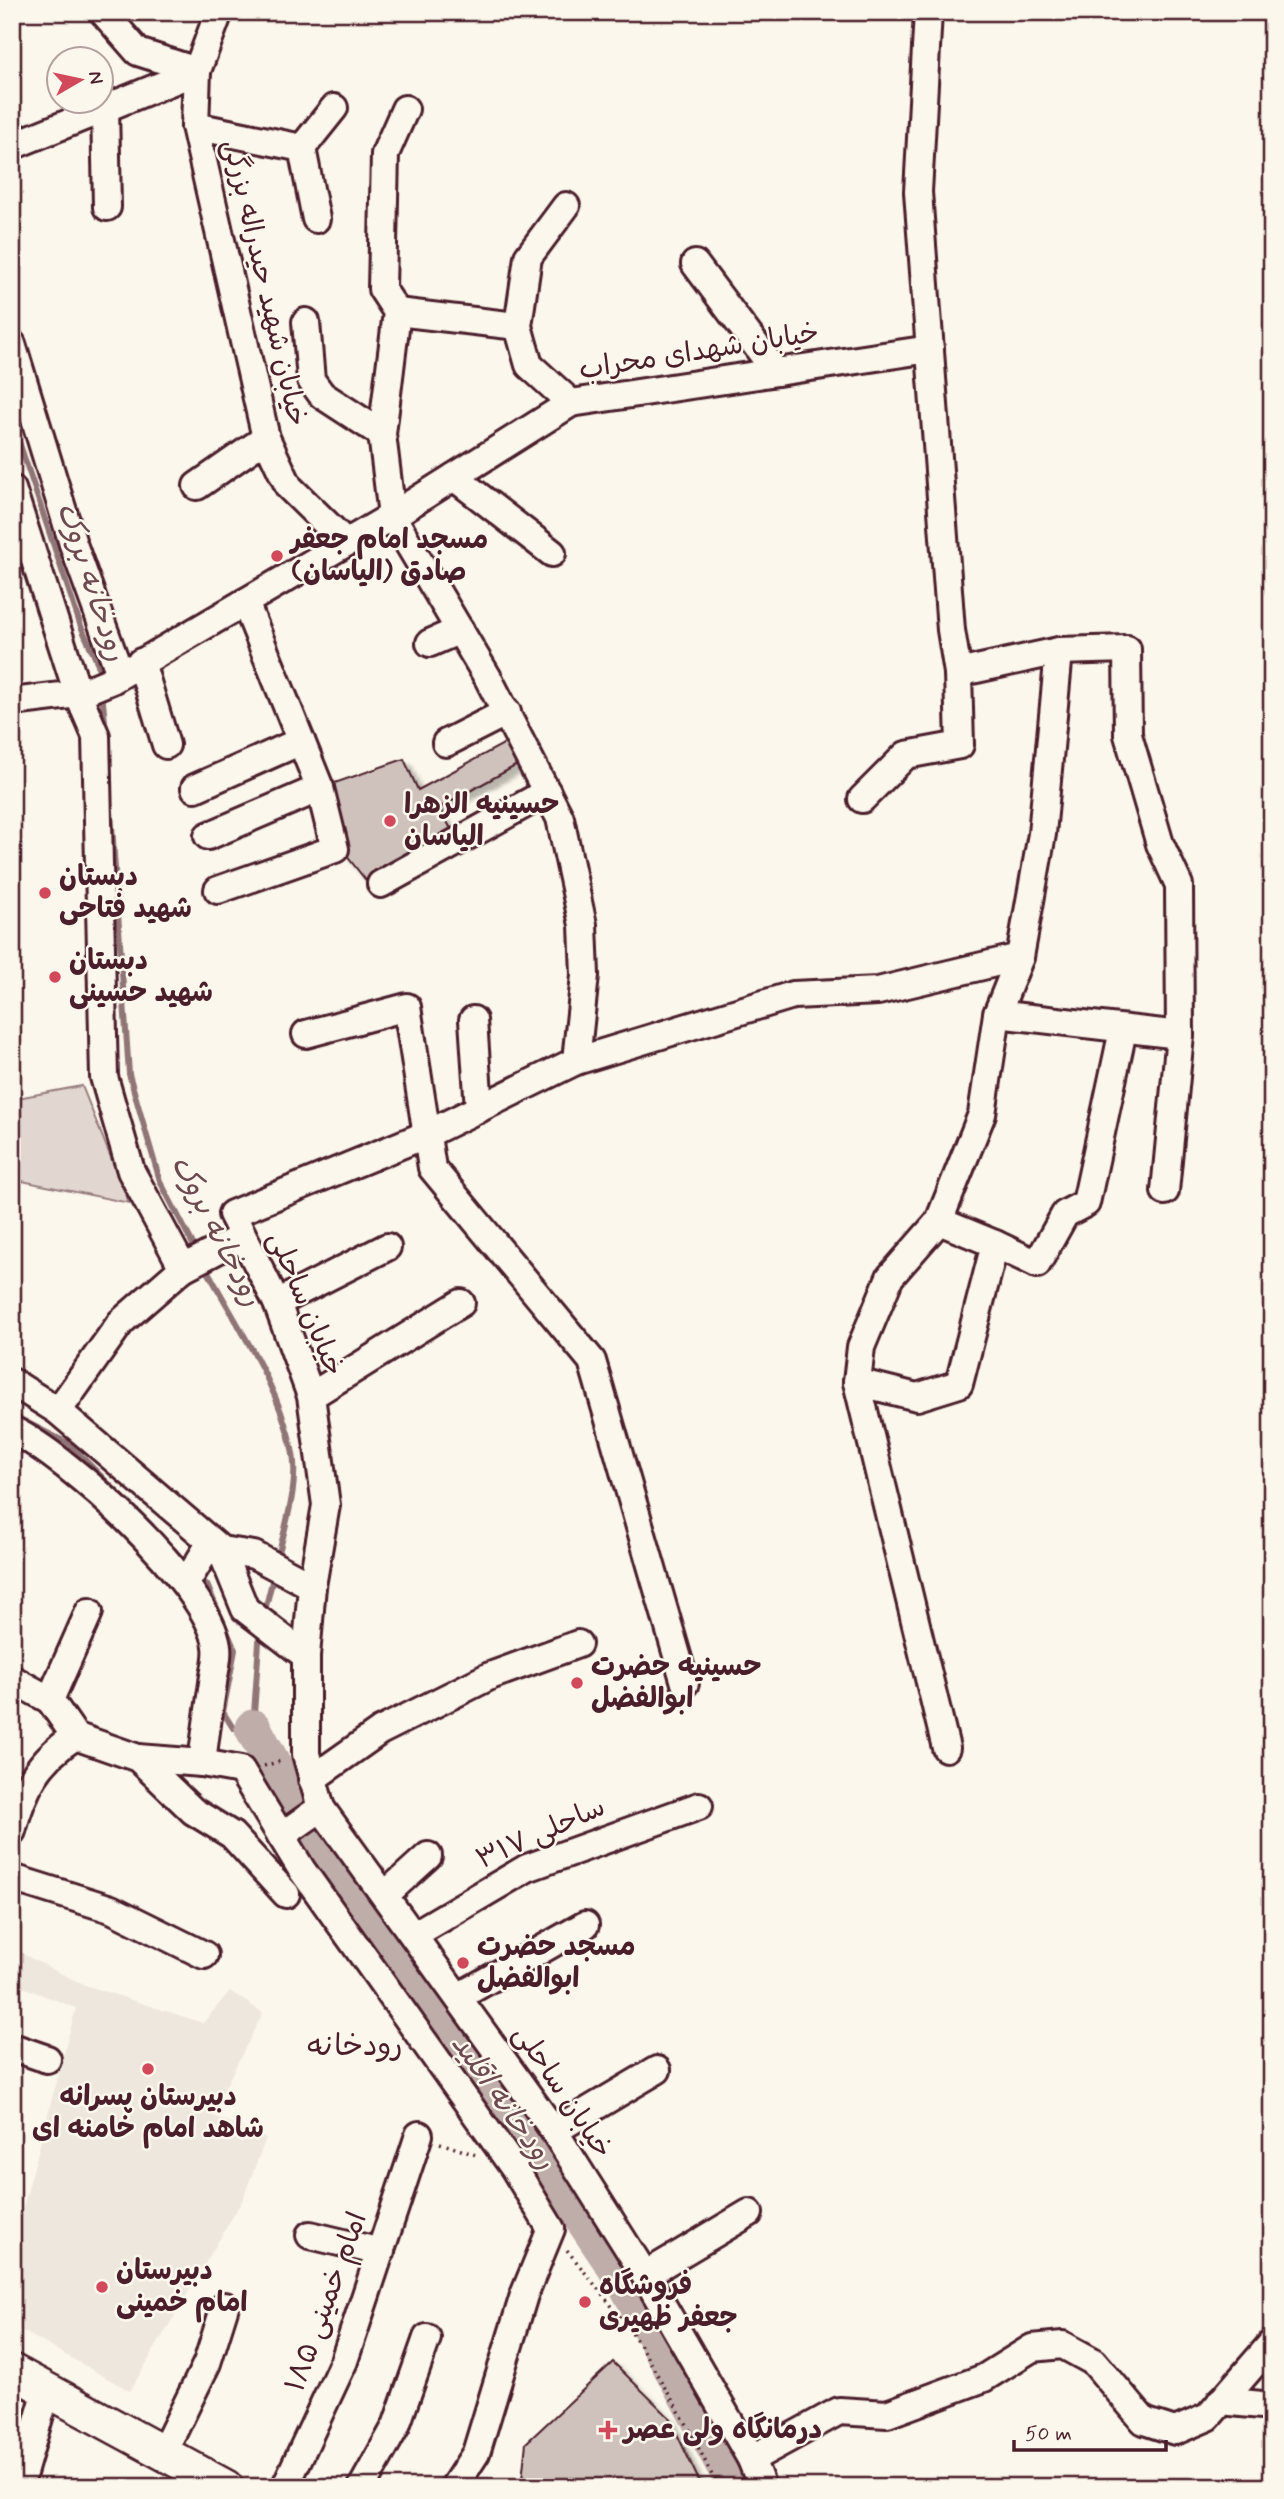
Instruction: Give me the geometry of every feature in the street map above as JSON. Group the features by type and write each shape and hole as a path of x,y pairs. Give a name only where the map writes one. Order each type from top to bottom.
{"main road":[{"path":"12,2371 226,2487"}],"street":[{"path":"103,12 138,52 197,71"},
{"name":"خیابان شهید حیدراله بزرگی","path":"219,12 197,71 195,126 266,438 289,487 346,543"},
{"path":"862,799 906,755 960,745 958,673 951,629 918,192 928,12"},
{"path":"116,102 197,71"},
{"path":"316,219 302,148 334,108"},
{"path":"404,110 385,154 382,289 397,312 382,434 393,516 507,712 560,818 583,925 585,975 576,1061"},
{"path":"12,146 82,116"},
{"path":"105,116 107,207"},
{"path":"195,126 302,148"},
{"path":"566,206 528,257 518,326 529,365 571,403"},
{"path":"695,264 776,372"},
{"path":"397,312 518,326"},
{"path":"306,322 311,380 322,395 382,434"},
{"path":"12,344 66,523 124,672 166,746"},
{"name":"خیابان شهدای محراب","path":"12,702 81,693 124,672 393,516 571,403 930,349"},
{"path":"197,485 266,438"},
{"path":"454,477 552,553"},
{"path":"12,489 18,527 96,736 104,1077 131,1171 183,1268"},
{"path":"218,890 335,849 320,788 245,602"},
{"path":"430,643 460,630"},
{"path":"958,673 1059,650 1127,649 1128,735 1160,844 1179,885 1180,1035 1165,1191"},
{"path":"946,1748 857,1382 861,1347 890,1277 939,1221 982,1114 997,1014 1020,957 1042,834 1059,650"},
{"path":"446,743 507,712"},
{"path":"195,788 301,741"},
{"path":"208,836 320,788"},
{"path":"381,884 547,792"},
{"path":"58,1411 121,1322 237,1225 576,1061 793,995 878,991 1020,957"},
{"path":"306,1034 407,1007 432,1168 592,1361 685,1683"},
{"path":"997,1014 1180,1035"},
{"path":"473,1020 479,1110"},
{"path":"939,1221 1037,1264 1065,1214 1086,1203 1124,1030"},
{"name":"خیابان ساحلی","path":"237,1225 277,1303 311,1396 326,1505 303,1581 306,1754 312,1779 314,1812 415,1934 554,2131 645,2275 751,2459 762,2487"},
{"path":"857,1382 917,1397 959,1384 995,1244"},
{"path":"277,1303 387,1247"},
{"path":"311,1396 461,1303"},
{"path":"12,1382 58,1411 98,1470 186,1583 212,1624 218,1648 202,1763"},
{"path":"12,1430 98,1470 216,1546 265,1560 303,1581"},
{"path":"186,1583 216,1546"},
{"path":"216,1546 245,1609 306,1656"},
{"path":"50,1700 89,1612"},
{"path":"312,1779 380,1731 490,1676 578,1644"},
{"path":"12,1679 50,1700 75,1736 138,1758 202,1763 242,1770 284,1833 302,1870 514,2168 551,2229 524,2295 476,2453 454,2487"},
{"path":"12,1831 21,1798 39,1770 52,1751 75,1736"},
{"path":"138,1758 193,1811 232,1835 286,1894"},
{"name":"ساحلی ۳۱۷","path":"415,1934 527,1868 699,1806"},
{"path":"284,1833 314,1812"},
{"path":"385,1895 428,1856"},
{"path":"12,1878 111,1909 204,1955"},
{"path":"458,1997 585,1925"},
{"path":"12,2047 47,2059"},
{"path":"554,2131 657,2070"},
{"name":"امام خمینی ۱۸۵","path":"285,2487 344,2361 419,2136"},
{"path":"645,2275 749,2213"},
{"path":"310,2235 381,2252"},
{"path":"163,2453 207,2363 225,2306"},
{"path":"362,2487 396,2426 427,2338"},
{"path":"751,2459 839,2411 887,2414 984,2378 1032,2348 1063,2345 1094,2362 1144,2421 1175,2431 1208,2417 1272,2343"},
{"path":"19,2487 47,2390"},
{"path":"1221,2401 1272,2406"}],"path":[{"path":"419,2136 514,2168"},
{"path":"551,2229 630,2329 685,2423 718,2487"}],"shaded area":[{"path":"82,1086 129,1203 12,1179 12,1099"},
{"path":"21,1953 82,1984 203,2023 230,1991 263,2013 211,2115 266,2138 242,2201 130,2391 12,2325 12,2250 76,2008 12,1983"}],"building":[{"name":"حسینیه الزهرا الیاسان","path":"505,743 517,765 439,808 454,834 368,883 346,855 320,788 404,759 418,790"},
{"name":"درمانگاه ولی عصر","path":"613,2362 669,2417 702,2487 516,2487 522,2479 526,2443"}],"waterway":[{"name":"رودخانه بروک","path":"12,421 80,624 98,664 100,678"},
{"name":"رودخانه بروک","path":"102,693 106,731"},
{"name":"رودخانه بروک","path":"111,811 129,1074 160,1181 197,1252"},
{"name":"رودخانه بروک","path":"204,1264 266,1377 277,1401 292,1449 293,1490 277,1560"},
{"path":"12,1415 69,1444 139,1514"},
{"path":"173,1549 190,1567"},
{"name":"رودخانه بروک","path":"264,1614 274,1574"},
{"path":"197,1575 207,1585 235,1650 223,1712 233,1728 253,1728 260,1628"},
{"name":"رودخانه اقلید","path":"253,1728 318,1848 484,2071 626,2283 736,2487"}],"place":[{"name":"مسجد امام جعفر صادق (الیاسان)","path":"277,556"},
{"name":"حسینیه الزهرا الیاسان","path":"390,821"},
{"name":"دبستان شهید فتاحی","path":"45,893"},
{"name":"دبستان شهید حسینی","path":"55,977"},
{"name":"حسینیه حضرت ابوالفضل","path":"577,1683"},
{"name":"مسجد حضرت ابوالفضل","path":"463,1963"},
{"name":"دبیرستان پسرانه شاهد امام خامنه ای","path":"148,2069"},
{"name":"دبیرستان امام خمینی","path":"102,2287"},
{"name":"فروشگاه جعفر ظهیری","path":"585,2302"},
{"name":"درمانگاه ولی عصر","path":"608,2430"}],"district":[{"name":"رودخانه","path":"355,2046"}]}
